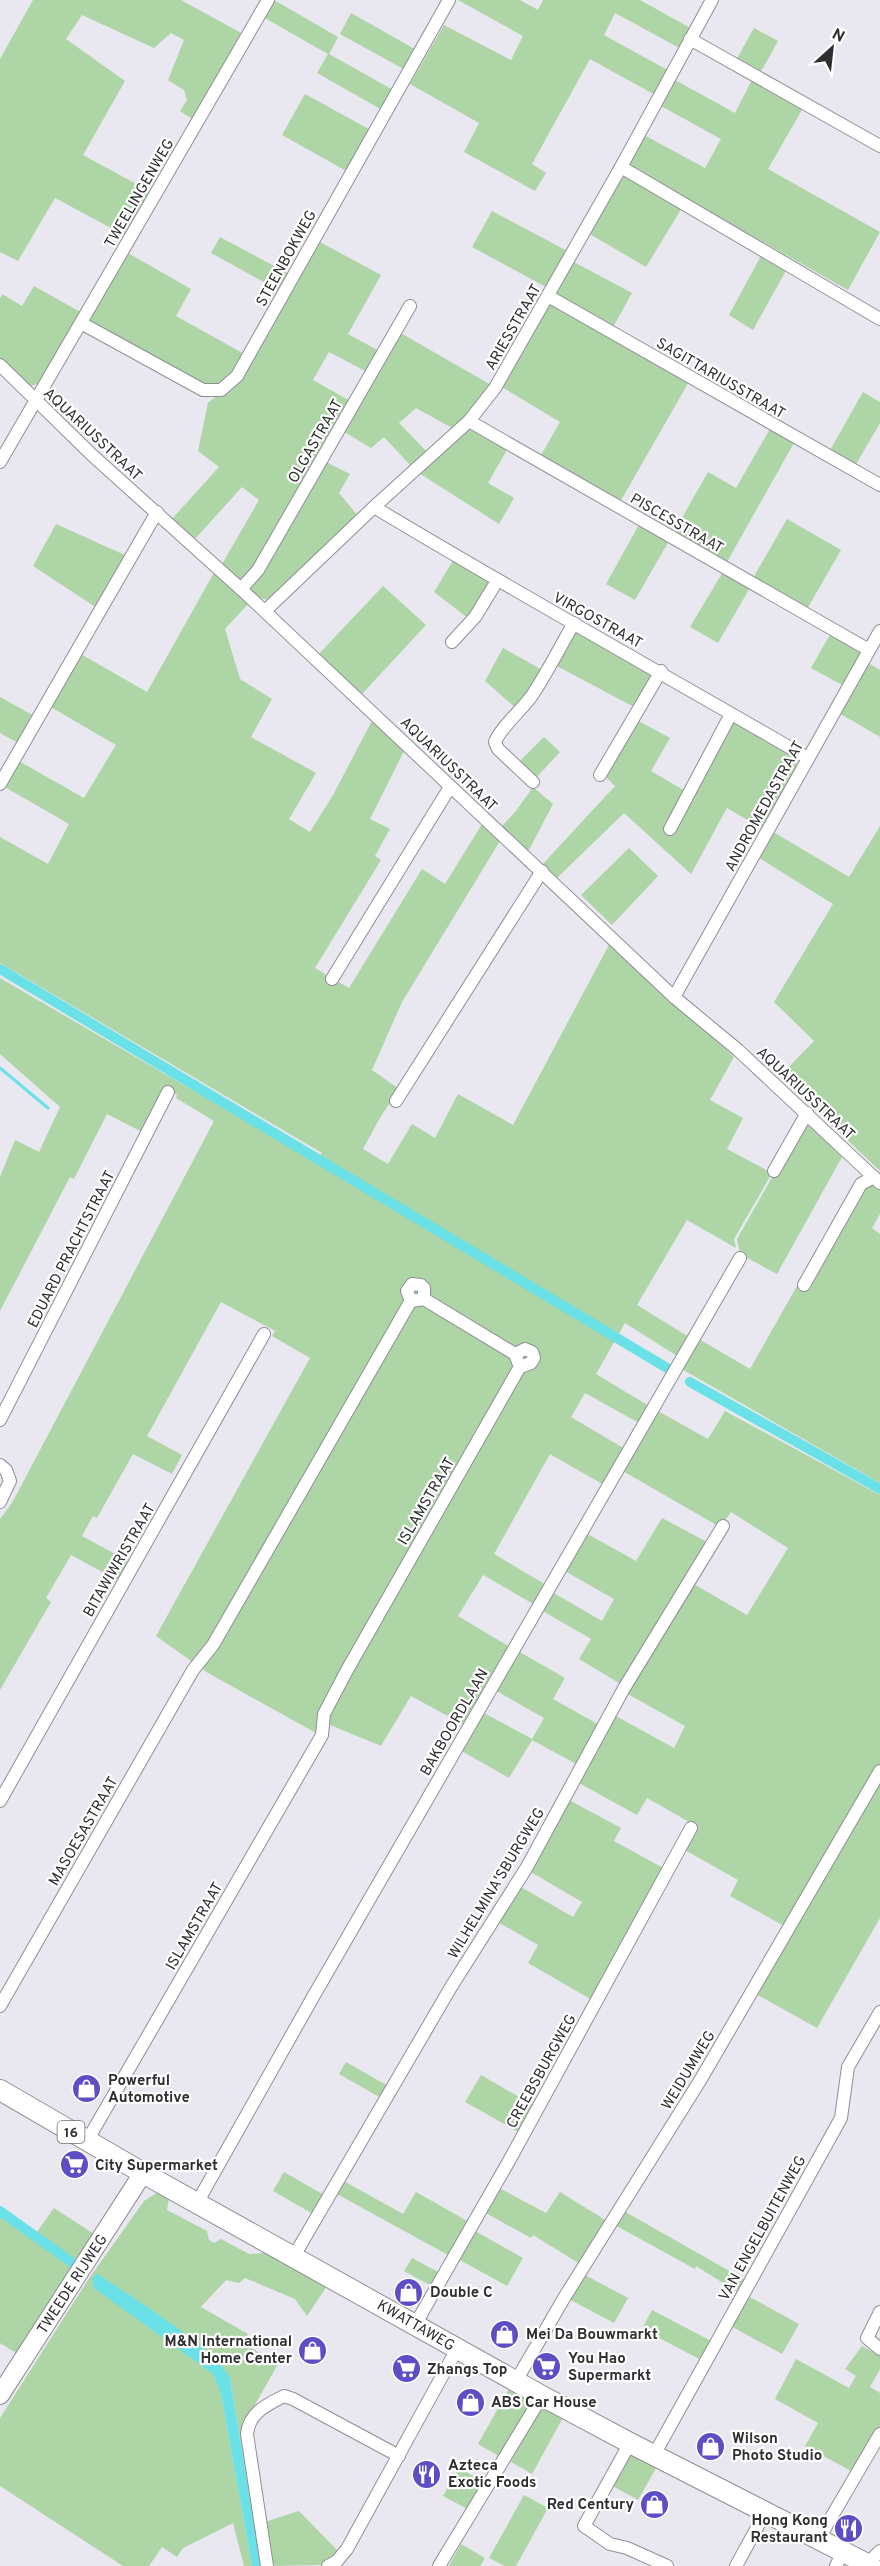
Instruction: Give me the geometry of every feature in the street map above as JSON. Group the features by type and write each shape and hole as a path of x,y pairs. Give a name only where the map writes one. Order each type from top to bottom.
{"main road":[{"name":"KWATTAWEG","path":"0,2090 142,2173 542,2396 819,2540 839,2559 872,2560"}],"street":[{"name":"TWEELINGENWEG","path":"0,462 268,0"},
{"name":"STEENBOKWEG","path":"81,323 203,390 221,390 237,376 449,0"},
{"name":"ARIESSTRAAT","path":"265,611 374,507 469,421 495,388 621,167 712,0"},
{"path":"690,39 880,147"},
{"path":"621,167 880,319"},
{"name":"SAGITTARIUSSTRAAT","path":"548,296 880,485"},
{"name":"OLGASTRAAT","path":"241,589 258,570 410,306"},
{"name":"AQUARIUSSTRAAT","path":"0,365 35,402 265,611 674,997 807,1113 877,1180"},
{"name":"PISCESSTRAAT","path":"469,421 869,650"},
{"name":"VIRGOSTRAAT","path":"374,507 497,581 808,758"},
{"path":"0,784 157,512"},
{"path":"452,642 475,617 497,581"},
{"path":"533,782 498,749 495,742 498,735 518,715 534,693 574,623"},
{"name":"ANDROMEDASTRAAT","path":"674,997 880,631"},
{"path":"600,775 660,672"},
{"path":"670,829 732,714"},
{"path":"332,979 450,787"},
{"path":"396,1101 542,871"},
{"name":"EDUARD PRACHTSTRAAT","path":"0,1420 168,1092"},
{"path":"774,1171 807,1113"},
{"path":"804,1285 861,1184 877,1180"},
{"name":"BAKBOORDLAAN","path":"197,2203 312,1997 740,1258"},
{"name":"ISLAMSTRAAT","path":"87,2141 322,1735 324,1714 346,1672 520,1367 515,1354 418,1300 213,1645 193,1670"},
{"name":"BITAWIWRISTRAAT","path":"0,1801 264,1334"},
{"path":"0,1465 6,1470 10,1481 0,1502"},
{"name":"WILHELMINA'SBURGWEG","path":"294,2256 439,2007 527,1868 623,1690 723,1526"},
{"name":"MASOESASTRAAT","path":"0,2006 193,1670"},
{"name":"WEIDUMWEG","path":"516,2381 564,2298 701,2079 880,1771"},
{"name":"CREEBSBURGWEG","path":"415,2325 509,2161 691,1828"},
{"name":"VAN ENGELBUITENWEG","path":"654,2455 841,2118 848,2067 880,2012"},
{"name":"TWEEDE RIJWEG","path":"0,2395 142,2173"},
{"path":"880,2312 867,2338 880,2349"},
{"path":"328,2566 343,2555 457,2349"},
{"path":"439,2566 542,2396"},
{"path":"267,2566 247,2434 248,2423 254,2415 285,2397 293,2399 399,2456"},
{"path":"819,2540 880,2434"},
{"path":"630,2443 584,2523 585,2529 610,2544 627,2548 667,2566"},
{"path":"736,2566 765,2513"}],"green space":[{"path":"33,0 181,0 243,34 194,120 180,111 187,100 184,90 168,80 184,40 171,33 154,48 82,15 66,39 125,81 83,155 151,192 126,236 55,198 18,261 0,252 0,59"},
{"path":"274,0 338,37 329,54 395,91 384,111 317,73 328,54 263,17"},
{"path":"458,0 520,0 538,10 543,0 640,0 694,30 683,50 615,13 604,35 671,72 657,96 590,59 532,164 546,173 535,191 464,152 479,123 410,84 444,25 511,60 523,36"},
{"path":"351,13 420,52 409,72 340,34"},
{"path":"754,28 778,41 759,75 735,62"},
{"path":"675,80 735,113 752,80 803,108 768,169 880,232 848,290 630,167 629,163 644,135 705,168 721,139 661,106"},
{"path":"305,94 374,132 350,173 282,135"},
{"path":"624,174 683,206 646,267 588,233 618,179"},
{"path":"492,211 569,252 548,288 472,247"},
{"path":"220,237 289,274 280,291 211,253"},
{"path":"318,241 381,275 348,334 381,352 369,373 329,352 313,380 352,402 255,568 241,583 222,564 259,500 242,487 194,540 171,520 219,467 198,451 208,403 220,393"},
{"path":"763,252 788,267 753,330 729,315"},
{"path":"128,253 191,289 176,316 246,355 230,378 220,384 204,385 90,323 89,317"},
{"path":"572,261 632,293 612,329 556,294"},
{"path":"34,286 82,313 43,379 38,384 29,386 0,359 0,299 2,294 22,306"},
{"path":"550,304 690,380 620,502 540,457 560,422 500,386"},
{"path":"399,332 491,385 475,408 454,429 416,408 399,423 428,453 412,467 384,437 371,448 341,430"},
{"path":"863,392 880,402 880,423 855,466 829,452"},
{"path":"771,427 795,441 727,562 674,532 708,472 736,488"},
{"path":"470,428 508,448 488,483 514,498 499,524 419,473"},
{"path":"324,461 350,474 339,493 358,516 269,600 259,598 247,588"},
{"path":"787,519 841,550 807,609 753,578"},
{"path":"640,523 670,539 635,600 606,584"},
{"path":"56,524 127,556 97,608 33,566"},
{"path":"454,559 491,583 468,618 434,592"},
{"path":"724,570 751,586 718,643 690,627"},
{"path":"215,571 249,603 225,629 240,679 272,699 251,737 316,773 289,819 310,832 333,795 373,719 405,749 370,819 390,829 375,856 381,860 315,968 349,988 422,869 445,884 482,824 500,841 402,1002 372,1070 399,1089 363,1149 388,1164 412,1124 435,1138 458,1094 513,1125 610,943 734,1057 710,1100 743,1118 727,1149 772,1173 734,1239 736,1248 687,1220 637,1305 689,1337 677,1356 625,1323 596,1374 649,1406 639,1423 585,1393 571,1417 625,1449 604,1485 550,1454 494,1554 546,1585 535,1605 483,1575 458,1616 510,1647 466,1726 411,1696 381,1746 323,1722 316,1733 208,1673 156,1636 310,1358 272,1336 275,1331 221,1302 147,1436 182,1455 172,1474 133,1454 97,1518 93,1516 82,1536 130,1562 119,1581 71,1555 46,1598 51,1602 0,1690 0,1519 12,1503 214,1121 176,1098 177,1095 166,1089 144,1133 107,1114 74,1179 70,1177 0,1311 0,1177 15,1140 39,1152 60,1107 0,1054 0,978 316,1162 322,1153 0,963 0,837 48,864 69,824 3,786 17,760 84,798 116,745 49,706 79,653 147,692"},
{"path":"383,586 426,625 360,696 317,656"},
{"path":"575,629 655,674 636,708 553,664"},
{"path":"831,633 860,651 861,654 844,686 811,668"},
{"path":"503,648 544,671 518,710 485,681"},
{"path":"868,663 880,670 880,737 839,713"},
{"path":"0,697 36,717 20,744 0,733"},
{"path":"635,719 670,738 651,771 685,791 732,721 796,758 798,766 763,829 727,808 691,874 624,813 555,880 541,866 615,786 604,775"},
{"path":"544,737 560,752 535,779 518,763"},
{"path":"533,787 553,804 528,852 501,827"},
{"path":"880,826 880,1171 780,1076 814,1041 774,1002 833,904 756,856 770,830 849,877"},
{"path":"629,848 658,876 612,925 581,895"},
{"path":"806,1126 810,1126 842,1157 777,1274 740,1254 737,1239 774,1174"},
{"path":"873,1182 880,1189 880,1214 872,1228 880,1234 880,1483 680,1368 697,1338 750,1369 797,1286 810,1289 864,1187"},
{"path":"656,1410 708,1439 725,1411 880,1495 880,1766 788,1928 730,1896 738,1880 685,1850 698,1827 647,1798 637,1815 577,1782 614,1715 674,1748 685,1726 626,1693 692,1583 747,1615 788,1548 731,1512 720,1527 621,1470"},
{"path":"662,1518 709,1543 624,1686 579,1659 591,1639 541,1610 552,1592 602,1621 614,1599 563,1570 584,1532 636,1561"},
{"path":"518,1651 565,1678 553,1699 601,1726 578,1765 532,1740 509,1778 460,1750 482,1712 532,1739 544,1718 495,1690"},
{"path":"880,1775 880,1918 817,2028 756,1994"},
{"path":"569,1800 621,1828 614,1841 665,1869 592,2000 528,1963 538,1945 496,1921 519,1886 573,1917 582,1902 529,1871"},
{"path":"346,2062 388,2086 381,2098 339,2074"},
{"path":"481,2075 535,2106 520,2133 465,2102"},
{"path":"284,2172 324,2195 313,2214 273,2191"},
{"path":"342,2180 403,2214 416,2192 469,2222 450,2256 335,2193"},
{"path":"499,2188 546,2213 560,2192 607,2221 580,2264 533,2235 531,2238 484,2212"},
{"path":"158,2192 169,2198 167,2210 207,2231 209,2240 214,2243 221,2239 249,2254 266,2253 327,2286 307,2316 295,2299 245,2278 239,2283 226,2280 201,2307 248,2334 243,2343 278,2364 247,2419 261,2566 230,2378 203,2364 213,2374 221,2394 252,2566 244,2566 233,2523 183,2548 177,2557 162,2547 149,2566 123,2566 0,2486 0,2418 88,2280 144,2201"},
{"path":"54,2208 100,2238 82,2264 37,2232"},
{"path":"622,2210 747,2281 739,2293 696,2266 695,2269 613,2224"},
{"path":"0,2215 78,2271 21,2356 0,2343"},
{"path":"473,2230 523,2258 507,2286 458,2259"},
{"path":"412,2258 440,2273 432,2286 404,2271"},
{"path":"583,2274 628,2298 614,2323 567,2298"},
{"path":"746,2295 799,2324 782,2354 729,2325"},
{"path":"652,2310 713,2342 703,2361 642,2329"},
{"path":"862,2346 880,2356 880,2369 870,2387 880,2393 880,2427 853,2472 805,2446 818,2423 775,2399 796,2359 849,2388 856,2376 845,2369"},
{"path":"510,2387 535,2401 502,2458 478,2444"},
{"path":"542,2404 564,2416 532,2474 511,2462"},
{"path":"628,2453 656,2468 638,2500 611,2485"},
{"path":"459,2468 488,2484 473,2512 443,2496"},
{"path":"524,2495 548,2508 516,2566 505,2566 489,2558"},
{"path":"299,2511 338,2551 320,2565 270,2566 265,2522"},
{"path":"461,2544 485,2558 480,2566 449,2566"}],"water":[{"path":"98,2274 209,2353 230,2378 261,2566 252,2566 221,2394 213,2374 94,2288 92,2280"}],"waterway":[{"path":"0,969 667,1368"},
{"path":"0,1068 48,1108"},
{"path":"690,1382 880,1489"},
{"path":"0,2211 77,2266"}],"place":[{"name":"Powerful Automotive","path":"87,2089"},
{"name":"City Supermarket","path":"74,2165"},
{"name":"Double C","path":"409,2292"},
{"name":"Mei Da Bouwmarkt","path":"505,2334"},
{"name":"M&N International Home Center","path":"313,2350"},
{"name":"You Hao Supermarkt","path":"547,2367"},
{"name":"Zhangs Top","path":"406,2369"},
{"name":"ABS Car House","path":"470,2402"},
{"name":"Wilson Photo Studio","path":"711,2447"},
{"name":"Azteca Exotic Foods","path":"427,2474"},
{"name":"Red Century","path":"655,2504"},
{"name":"Hong Kong Restaurant","path":"849,2529"}]}
